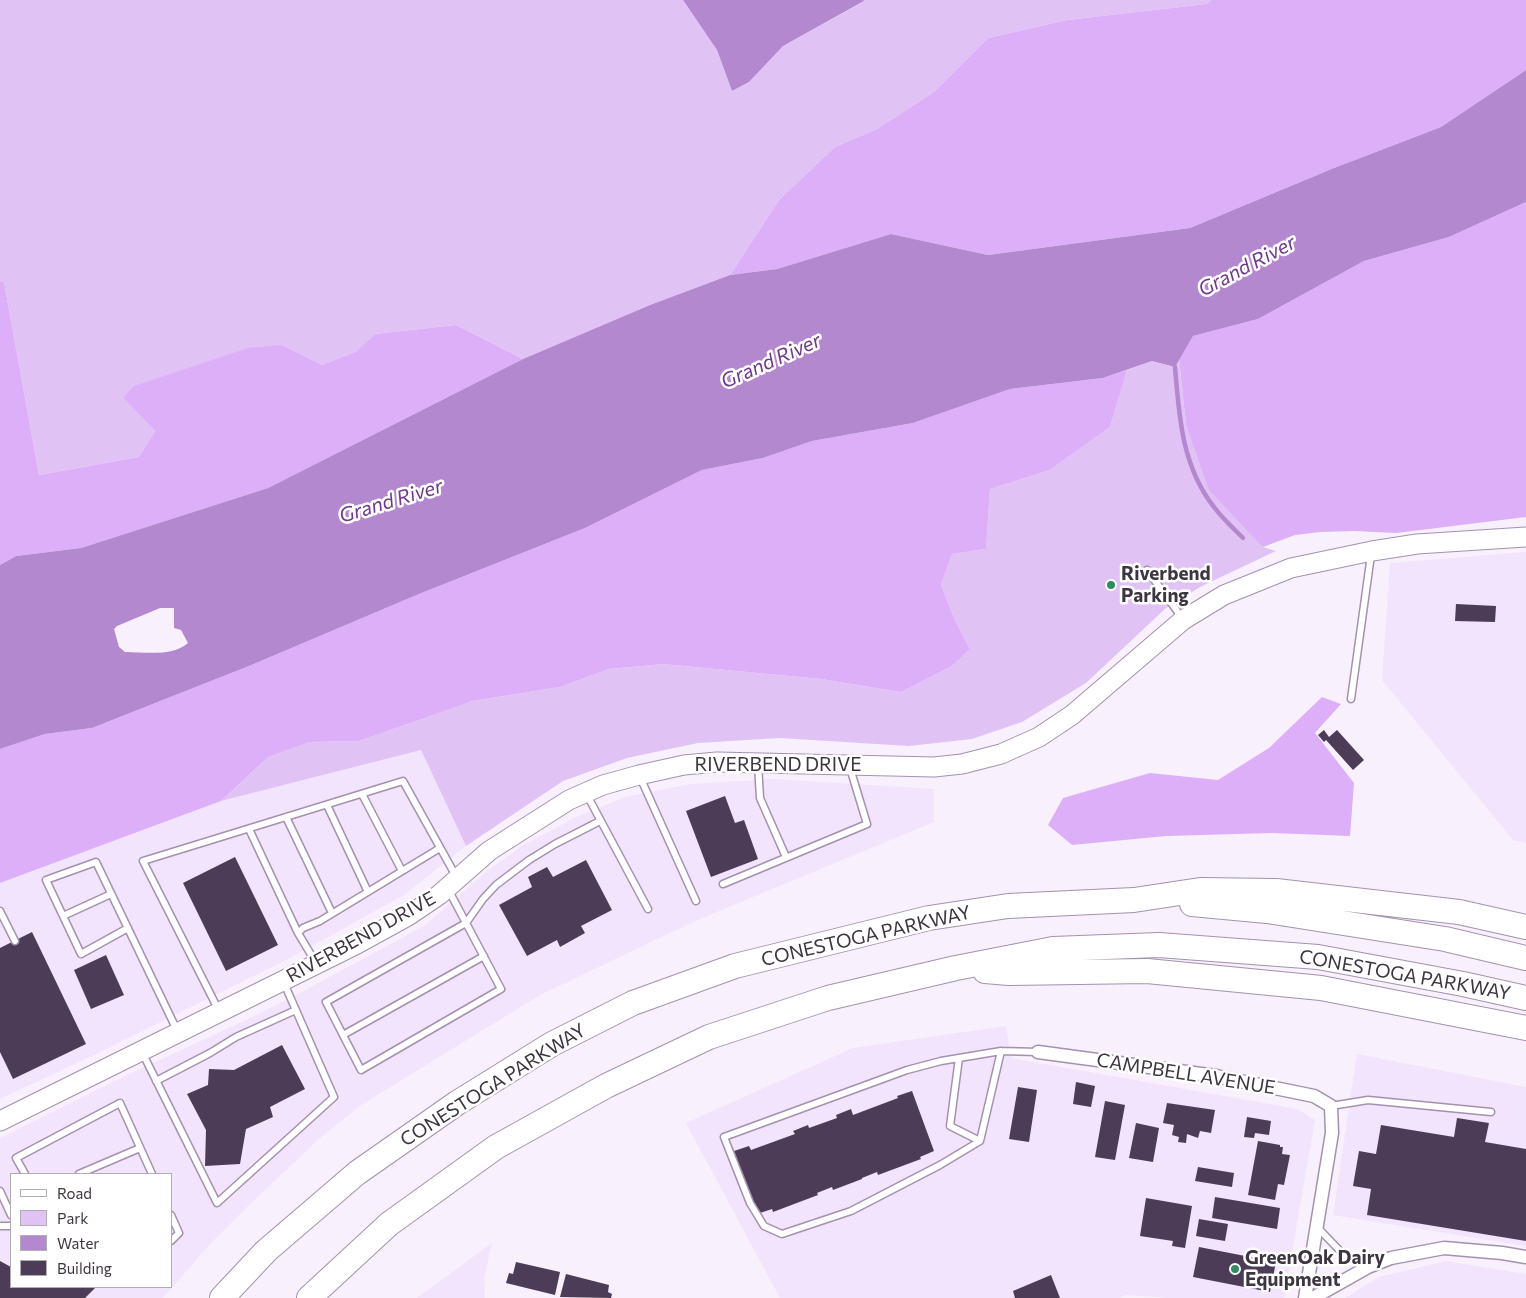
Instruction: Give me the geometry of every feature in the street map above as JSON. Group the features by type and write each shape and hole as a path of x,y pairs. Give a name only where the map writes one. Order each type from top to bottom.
{"highway":[{"name":"CONESTOGA PARKWAY","path":"222,1298 266,1251 357,1173 457,1103 552,1044 633,1003 735,966 929,918 1008,906 1134,900 1200,890 1276,891 1459,912 1526,927"},
{"name":"CONESTOGA PARKWAY","path":"1134,900 1267,910 1445,939 1526,958"},
{"name":"CONESTOGA PARKWAY","path":"309,1298 389,1224 496,1147 606,1086 718,1034 828,998 956,968 1053,949 1159,945 1318,956 1526,998"},
{"name":"CONESTOGA PARKWAY","path":"956,968 1009,973 1147,971 1321,988 1526,1028"}],"street":[{"name":"RIVERBEND DRIVE","path":"0,1121 357,944 408,916 452,883 489,851 569,800 602,785 684,765 717,762 907,767 962,764 1001,754 1040,736 1072,715 1183,620 1224,596 1291,568 1372,551 1417,544 1526,537"},
{"name":"CAMPBELL AVENUE","path":"1038,1052 1216,1076 1314,1096 1331,1106"},
{"path":"1305,1298 1332,1133 1331,1106"},
{"path":"1313,1298 1368,1267 1391,1258 1444,1248 1502,1253 1526,1258"}],"lane":[{"path":"1351,699 1372,551"},
{"path":"1147,570 1183,620"},
{"path":"758,763 760,798 786,857"},
{"path":"723,884 867,824 849,764"},
{"path":"639,775 696,901"},
{"path":"219,1012 143,861 402,782 440,848 466,923 501,989 362,1070 326,1002 466,923 483,899 496,885 529,860 555,844 600,821"},
{"path":"585,793 648,909"},
{"path":"362,794 402,871"},
{"path":"327,805 368,892"},
{"path":"286,817 332,913"},
{"path":"249,829 298,933 316,964"},
{"path":"298,933 303,928 368,892 440,848"},
{"path":"128,928 81,954 46,880 96,862 111,894 128,928 178,1032"},
{"path":"62,916 111,894"},
{"path":"0,911 15,941"},
{"path":"343,1035 484,956"},
{"path":"141,1051 216,1203 334,1097 283,981"},
{"path":"156,1081 236,1038 296,1010"},
{"path":"1001,1051 980,1141 940,1165 851,1211 782,1234 764,1226 750,1203 724,1137 907,1070 1001,1051 1038,1052"},
{"path":"959,1058 950,1126 980,1141"},
{"path":"1331,1106 1368,1100 1490,1112"},
{"path":"24,1173 16,1158 120,1103 152,1173"},
{"path":"82,1173 140,1148"},
{"path":"0,1191 10,1213"},
{"path":"172,1218 179,1233 172,1240"},
{"path":"1317,1227 1343,1254 1368,1267"}],"shaded area":[{"path":"1212,0 1526,0 1526,70 1441,127 1334,168 1190,228 988,255 891,234 777,269 730,275 779,200 835,147 877,129 934,92 988,38 1067,20 1206,4"},
{"path":"1526,202 1526,517 1396,533 1320,532 1295,535 1263,547 1209,490 1186,424 1179,359 1193,336 1258,319 1364,261 1449,237"},
{"path":"0,282 4,282 39,475 139,457 155,431 123,398 134,386 248,348 282,345 322,365 355,352 375,334 456,325 523,359 268,488 81,548 16,556 0,565"},
{"path":"1127,370 1110,427 1050,470 990,489 986,549 952,554 941,585 955,620 970,649 952,666 901,692 821,679 663,664 609,669 560,687 473,701 359,741 310,742 268,757 221,801 0,883 0,749 45,734 92,728 249,666 419,594 585,528 702,470 763,458 812,441 913,423 1010,389 1103,378"},
{"path":"1526,552 1526,843 1513,840 1382,680 1390,563"},
{"path":"1322,697 1341,704 1315,733 1354,783 1350,836 1272,833 1166,836 1072,845 1048,825 1063,798 1150,773 1218,780 1269,748"},
{"path":"421,750 466,846 404,895 288,959 0,1099 0,883 221,801"},
{"path":"773,779 934,789 934,822 695,921 540,995 361,1105 320,1138 248,1206 211,1243 172,1288 172,1173 10,1173 10,1288 172,1288 163,1298 0,1298 0,1138 302,992 424,926 486,872 522,846 574,818 625,797 691,784"},
{"path":"1006,1026 1011,1058 1297,1109 1315,1120 1284,1298 1169,1298 1126,1295 1119,1298 780,1298 686,1123 853,1048"},
{"path":"1357,1054 1526,1087 1526,1246 1333,1215"},
{"path":"492,1243 484,1279 485,1298 417,1298"},
{"path":"1446,1261 1526,1274 1526,1298 1345,1298 1379,1277"}],"green space":[{"path":"0,0 683,0 717,50 732,91 749,82 783,46 863,2 863,0 1212,0 1206,4 1067,20 988,38 934,92 877,129 835,147 779,200 730,275 650,305 523,359 456,325 375,334 355,352 322,365 282,345 123,398 155,431 139,457 39,475 4,282 0,282"},
{"path":"1179,359 1186,424 1263,547 1276,551 1202,586 1166,608 1086,683 1022,722 972,739 909,746 779,738 698,743 627,758 563,781 466,846 421,750 221,801 268,757 310,742 359,741 473,701 560,687 609,669 663,664 821,679 901,692 952,666 970,649 955,620 941,585 952,554 986,549 990,489 1050,470 1110,427 1127,370 1152,361 1175,367"}],"water":[{"path":"683,0 864,1 783,46 749,82 732,91 717,50"},
{"name":"Grand River","path":"1526,70 1526,202 1449,237 1364,261 1258,319 1193,336 1175,367 1152,361 1103,378 1010,389 913,423 812,441 763,458 702,470 585,528 419,594 249,666 92,728 45,734 0,749 0,565 16,556 81,548 268,488 523,359 650,305 730,275 777,269 891,234 988,255 1190,228 1334,168 1441,127","holes":["160,608 174,608 174,628 181,630 188,643 174,650 158,653 125,652 119,647 114,629 117,626"]}],"building":[{"path":"1456,604 1496,606 1495,622 1455,621"},
{"path":"1324,730 1329,737 1337,730 1364,760 1353,770 1326,740 1324,742 1318,735"},
{"path":"725,796 735,823 744,820 758,859 711,877 686,811"},
{"path":"235,857 278,945 226,971 183,883"},
{"path":"586,860 612,910 581,926 585,933 560,947 557,940 527,956 499,905 532,887 528,877 547,867 553,877"},
{"path":"32,932 86,1044 13,1079 0,1052 0,948"},
{"path":"106,955 124,995 91,1009 74,970"},
{"path":"282,1045 305,1089 270,1107 273,1117 246,1129 240,1164 205,1166 206,1130 187,1094 208,1085 209,1069 234,1070"},
{"path":"1076,1082 1095,1086 1091,1107 1073,1104"},
{"path":"1018,1087 1037,1090 1029,1142 1009,1139"},
{"path":"912,1091 934,1151 920,1157 921,1159 878,1175 877,1172 833,1190 832,1187 817,1193 818,1195 773,1212 772,1209 757,1214 734,1151 749,1146 751,1150 795,1134 793,1131 808,1125 809,1128 837,1118 836,1115 851,1109 853,1115"},
{"path":"1105,1101 1125,1105 1115,1160 1095,1157"},
{"path":"1167,1103 1215,1110 1211,1133 1200,1131 1198,1138 1187,1134 1186,1143 1178,1142 1179,1137 1172,1135 1174,1125 1163,1123"},
{"path":"1247,1117 1271,1121 1269,1135 1255,1133 1254,1138 1244,1137"},
{"path":"1457,1118 1489,1123 1485,1142 1526,1149 1526,1241 1367,1215 1371,1189 1353,1186 1359,1151 1376,1154 1381,1125 1454,1137"},
{"path":"1136,1123 1159,1128 1153,1162 1129,1158"},
{"path":"1258,1141 1280,1145 1280,1147 1283,1147 1282,1154 1290,1155 1284,1185 1278,1184 1275,1200 1248,1195"},
{"path":"1198,1167 1234,1173 1232,1187 1195,1181"},
{"path":"1215,1197 1280,1208 1277,1229 1212,1218"},
{"path":"1146,1198 1192,1206 1185,1248 1172,1246 1173,1241 1140,1236"},
{"path":"1199,1219 1228,1224 1225,1241 1196,1236"},
{"name":"GreenOak Dairy Equipment","path":"1199,1247 1276,1262 1270,1292 1193,1277"},
{"path":"0,1261 10,1266 10,1288 95,1288 85,1298 0,1298"},
{"path":"516,1262 560,1272 555,1295 506,1283 509,1273 513,1274"},
{"path":"566,1274 609,1285 608,1292 612,1294 611,1298 560,1297"},
{"path":"1051,1275 1060,1298 1015,1298 1013,1291"}],"waterway":[{"path":"1175,367 1178,404 1184,440 1195,475 1203,492 1214,507 1243,538"}],"place":[{"name":"Riverbend Parking","path":"1111,585"},
{"name":"GreenOak Dairy Equipment","path":"1235,1269"}]}
